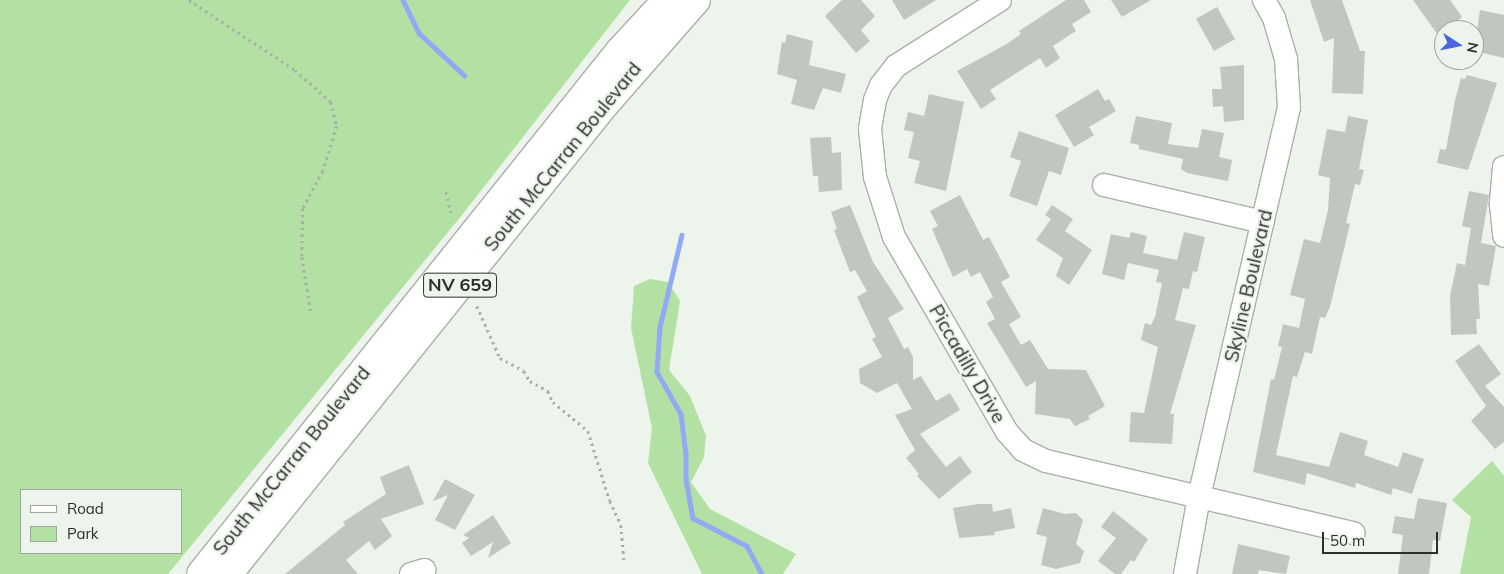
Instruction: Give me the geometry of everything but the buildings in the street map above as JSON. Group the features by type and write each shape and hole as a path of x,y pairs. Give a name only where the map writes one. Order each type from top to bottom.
{"main road":[{"name":"South McCarran Boulevard","path":"201,574 620,51 667,0"},
{"name":"South McCarran Boulevard","path":"228,574 605,104 696,0"}],"street":[{"name":"Piccadilly Drive","path":"1000,0 896,66 882,85 875,100 870,129 875,177 894,237 1015,443 1046,462 1354,533"},
{"name":"Skyline Boulevard","path":"1185,574 1199,497 1285,133 1289,83 1281,38 1264,0"},
{"path":"1504,167 1501,205 1504,236"},
{"path":"1104,185 1263,222"}],"path":[{"path":"189,0 295,70 331,102 337,126 323,171 302,208 302,257 311,312"},
{"path":"446,192 451,212"},
{"path":"477,306 500,358 524,371 530,381 548,391 554,402 588,431 610,501 621,525 624,563"}],"green space":[{"path":"0,0 630,0 462,215 168,574 0,574"},
{"path":"650,279 668,282 680,301 669,370 690,396 706,436 704,457 691,482 710,509 796,554 783,574 702,574 648,463 652,428 631,328 634,286"},
{"path":"1492,461 1504,476 1504,574 1460,574 1471,517 1452,500"}],"waterway":[{"path":"403,0 419,33 464,75"},
{"path":"682,235 660,327 657,372 681,414 686,453 686,479 693,518 747,546 762,574"}]}
